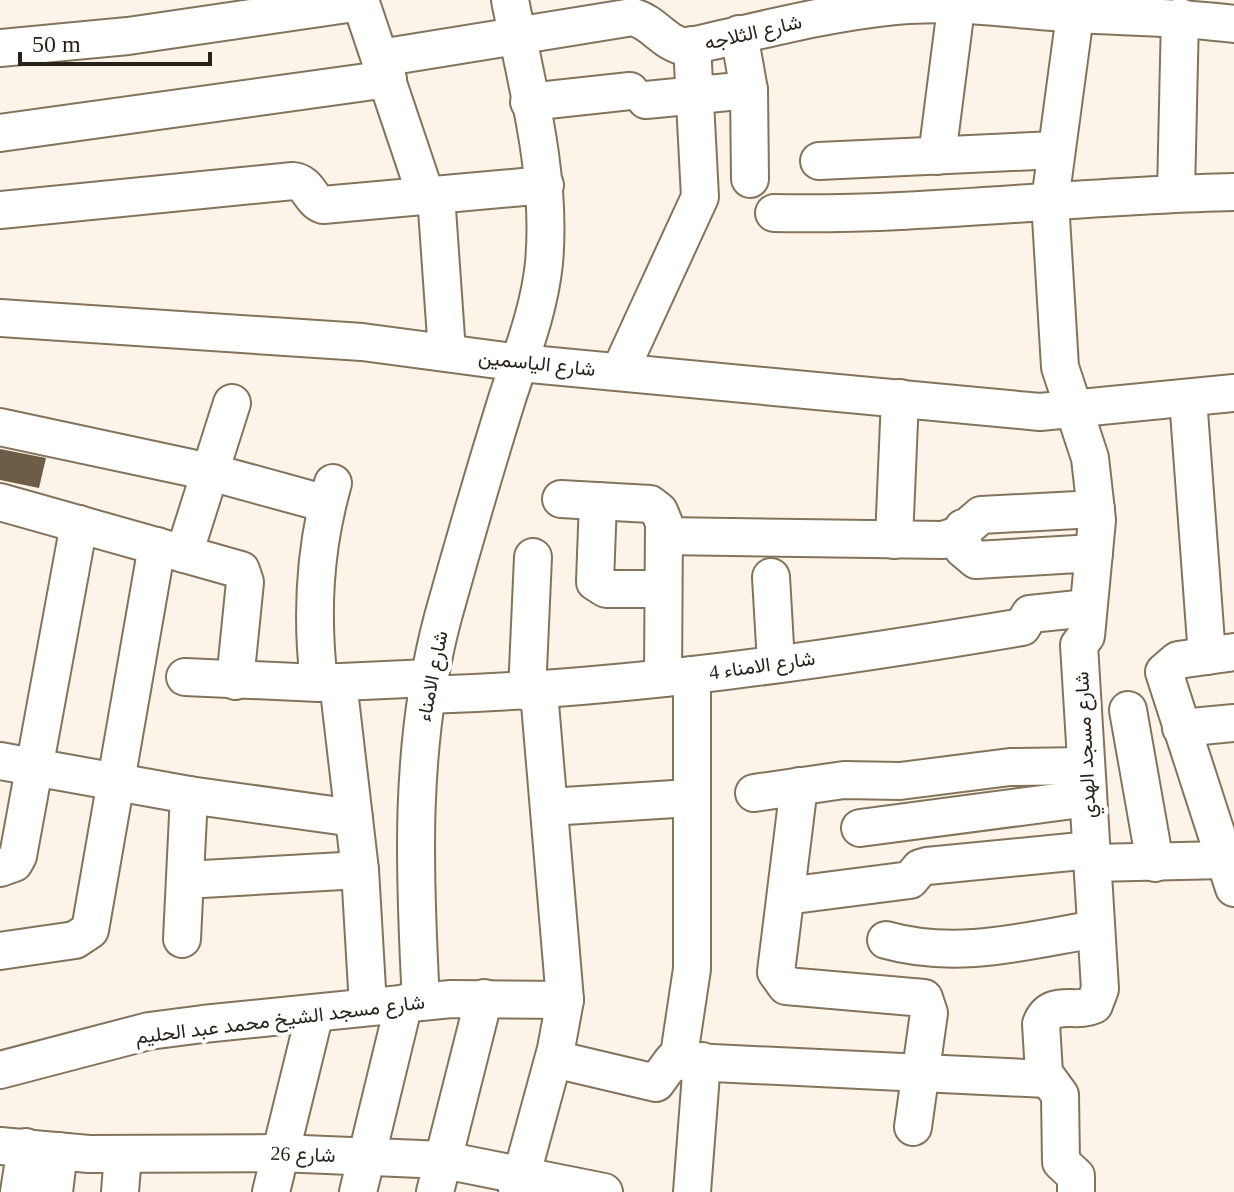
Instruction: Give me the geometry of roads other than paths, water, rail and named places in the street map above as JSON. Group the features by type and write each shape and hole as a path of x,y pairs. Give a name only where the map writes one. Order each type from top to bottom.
{"street":[{"path":"620,371 678,242 697,210 700,184 695,96 684,45 664,0"},
{"path":"0,48 128,36 361,1 431,195 447,352"},
{"path":"937,156 957,2"},
{"name":"شارع الثلاجه","path":"0,133 384,69 514,17 633,17 647,21 684,45 835,14 957,2 1076,7 1234,24"},
{"name":"شارع مسجد الهدي","path":"1076,7 1050,201 1060,367 1090,458 1096,509 1086,639 1079,645 1099,997 1086,1009 1056,1008 1044,1017 1041,1024 1047,1079 1060,1095 1060,1156 1064,1167 1076,1176 1076,1192"},
{"name":"شارع الامناء","path":"358,1192 412,1002 413,832 428,686 443,617 539,298 544,262 545,185 514,17"},
{"path":"1176,193 1180,17"},
{"path":"739,34 749,90 750,179"},
{"path":"529,102 638,95 695,96 749,90"},
{"path":"819,161 1056,150"},
{"path":"0,210 293,181 305,185 315,202 323,205 545,185"},
{"path":"774,213 884,213 1176,193 1234,192"},
{"name":"شارع الياسمين","path":"0,318 362,342 520,363 1040,412 1234,393"},
{"path":"894,540 900,398"},
{"path":"786,896 910,880 927,866 1091,856 1230,874 1221,804 1181,728 1164,672 1169,664 1221,654 1188,398"},
{"path":"0,951 75,940 90,930 114,780 171,550 210,472 232,403"},
{"path":"0,427 210,472 330,493 313,596 354,818 368,1006"},
{"path":"561,499 650,504 659,511 664,536 663,589 677,676 690,798 692,1192"},
{"path":"598,501 595,582 606,589 663,589"},
{"path":"1,508 79,524 235,567 245,575 235,681"},
{"path":"664,536 943,540 981,515 1096,509"},
{"path":"0,868 14,863 18,856 17,764 79,524"},
{"path":"963,528 963,549 976,560 1094,553"},
{"path":"519,1183 554,1059 565,1000 549,807 533,692 533,557"},
{"path":"771,577 776,663"},
{"name":"شارع الامناء 4","path":"185,677 533,692 776,663 1022,627 1030,614 1088,608"},
{"path":"1128,710 1155,863"},
{"path":"1181,728 1234,723"},
{"path":"17,764 189,795 354,818"},
{"path":"754,793 855,780 900,781 1010,767 1087,782"},
{"path":"860,828 1087,782"},
{"path":"799,786 776,972 786,986 924,998 929,1013 913,1127"},
{"path":"182,939 189,795"},
{"path":"549,807 690,798"},
{"path":"185,880 360,870"},
{"path":"886,940 917,949 949,951 1096,929"},
{"path":"439,1176 484,998"},
{"name":"شارع مسجد الشيخ محمد عبد الحليم","path":"0,1070 149,1031 412,1002 484,998 565,1000"},
{"path":"271,1192 315,1013"},
{"path":"554,1059 656,1083 663,1078 667,1064 690,1062 920,1076 1047,1079"},
{"path":"19,1192 28,1148"},
{"path":"28,1148 54,1192"},
{"name":"شارع 26","path":"28,1148 123,1154 367,1156 439,1176 604,1192"},
{"path":"120,1192 123,1154"}]}
